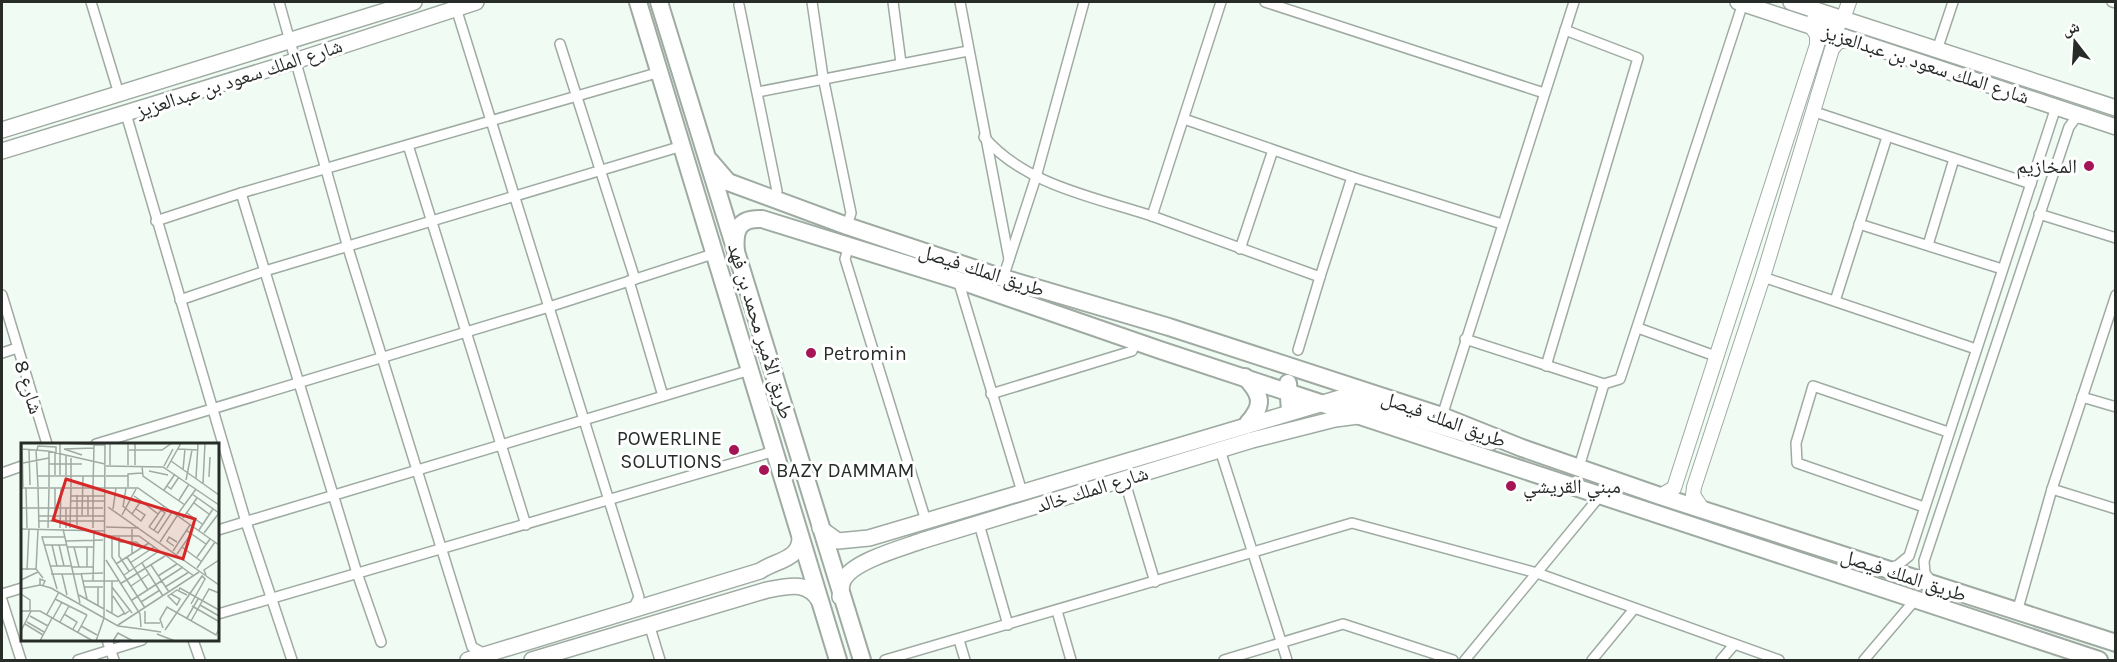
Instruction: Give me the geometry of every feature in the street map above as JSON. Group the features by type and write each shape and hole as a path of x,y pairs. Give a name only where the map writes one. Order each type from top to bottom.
{"highway":[{"name":"طريق الأمير محمد بن فهد","path":"638,2 838,660"},
{"name":"طريق الأمير محمد بن فهد","path":"659,2 710,161 840,597 861,660"},
{"name":"طريق الملك فيصل","path":"710,161 728,182 774,195 848,226 1078,302 1169,327 1442,416 1522,448 1660,496 2115,643"},
{"path":"762,219 758,215 757,206 761,201 774,195"},
{"name":"طريق الملك فيصل","path":"762,219 958,280 1600,496 2099,660"},
{"path":"736,252 734,236 738,226 746,220 762,219"},
{"path":"1078,302 1172,338 1278,373 1287,380 1290,391 1290,411"},
{"path":"1244,376 1258,390 1261,400 1260,408 1248,423"}],"main road":[{"name":"شارع الملك سعود بن عبدالعزيز","path":"2,130 414,2"},
{"name":"شارع الملك سعود بن عبدالعزيز","path":"2,151 295,61 476,2"},
{"name":"شارع الملك سعود بن عبدالعزيز","path":"1740,2 2115,127"},
{"name":"شارع الملك سعود بن عبدالعزيز","path":"1791,2 2115,108"},
{"path":"2056,107 2061,100 2068,99 2115,115"},
{"name":"شارع الملك خالد","path":"820,528 838,540 868,538 1248,423 1340,398 1356,400 1480,440 1522,448"},
{"path":"1227,448 1253,435 1280,427 1287,421 1290,411"},
{"name":"شارع الملك خالد","path":"840,597 847,574 874,558 1227,448 1335,419 1367,417"},
{"path":"760,571 794,555 801,546 801,536"},
{"path":"868,538 858,543 856,552 863,559 874,558"},
{"path":"468,660 771,567 780,572 779,583 767,590"},
{"path":"532,660 767,590 788,586 807,587 816,593 820,602"}],"street":[{"path":"91,2 119,94"},
{"path":"279,2 348,248 472,647 487,655"},
{"path":"812,2 823,77 851,213 848,226"},
{"path":"893,2 901,63"},
{"path":"960,2 1009,261"},
{"path":"1003,278 1036,177 1084,2"},
{"path":"1152,216 1221,2"},
{"path":"1265,2 1544,93"},
{"path":"1442,416 1574,2"},
{"path":"1465,339 1604,384 1620,379 1740,2"},
{"path":"1812,9 1829,2"},
{"path":"1759,9 1788,11 1835,26 1840,24 1849,2"},
{"path":"1937,50 1953,2"},
{"path":"739,5 758,92 774,195"},
{"path":"456,8 489,121 639,597 632,610"},
{"path":"1660,496 1674,488 1718,357 1818,40 1811,26"},
{"path":"1546,366 1638,58 1565,30"},
{"path":"1703,510 1693,495 1704,456 1762,277 1823,74 1835,45 1849,39"},
{"path":"561,44 632,280 663,396"},
{"path":"758,92 823,77 968,51"},
{"path":"1810,68 1823,74"},
{"path":"156,221 241,193 660,72"},
{"path":"1886,568 1898,565 1909,556 2056,107"},
{"path":"1812,111 2031,184"},
{"path":"126,114 246,522 292,660"},
{"path":"1934,585 1925,573 1924,561 2069,127 2075,119 2088,117"},
{"path":"1184,119 1352,177 1502,224"},
{"path":"984,137 1005,158 1036,177 1152,216 1320,278"},
{"path":"1835,301 1887,137"},
{"path":"408,145 526,525"},
{"path":"180,300 265,271 682,147"},
{"path":"1240,249 1273,150"},
{"path":"1928,245 1954,159"},
{"path":"1298,350 1352,177"},
{"path":"241,193 357,573 381,642"},
{"path":"2039,214 2115,238"},
{"path":"1859,224 2002,270"},
{"path":"849,245 845,259 926,521"},
{"path":"99,443 549,307 716,253"},
{"path":"1762,277 1976,349"},
{"path":"958,280 1022,492"},
{"name":"شارع 8","path":"2,295 47,443"},
{"path":"2018,612 2052,489 2115,295"},
{"path":"1638,328 1718,357"},
{"path":"991,394 1132,351 1136,341"},
{"path":"2,353 17,348"},
{"path":"219,530 750,370"},
{"path":"1579,467 1604,384"},
{"path":"1924,507 1797,463 1796,443 1813,386 1948,432"},
{"path":"2082,397 2115,407"},
{"path":"133,433 136,443"},
{"path":"1227,448 1253,553 1287,660"},
{"path":"1686,449 1704,456"},
{"path":"219,614 775,451"},
{"path":"2,472 21,466"},
{"path":"1124,479 1155,582"},
{"path":"2052,489 2115,509"},
{"path":"1465,660 1600,496"},
{"path":"885,660 1352,523 1538,573 1733,646 1779,660"},
{"path":"979,524 1008,625"},
{"path":"2,594 21,588"},
{"path":"2,600 21,660"},
{"path":"1864,660 1915,600"},
{"path":"1592,660 1634,609"},
{"path":"1057,611 1071,660"},
{"path":"649,624 660,660"},
{"path":"1224,660 1343,624 1453,660"},
{"path":"959,640 965,660"},
{"path":"108,641 112,656"},
{"path":"78,660 112,656 138,641"},
{"path":"194,641 200,660"},
{"path":"1721,660 1733,646"}],"place":[{"name":"المخازيم","path":"2089,166"},
{"name":"Petromin","path":"811,353"},
{"name":"POWERLINE SOLUTIONS","path":"734,450"},
{"name":"BAZY DAMMAM","path":"764,470"},
{"name":"مبني القريشي","path":"1511,486"}]}
